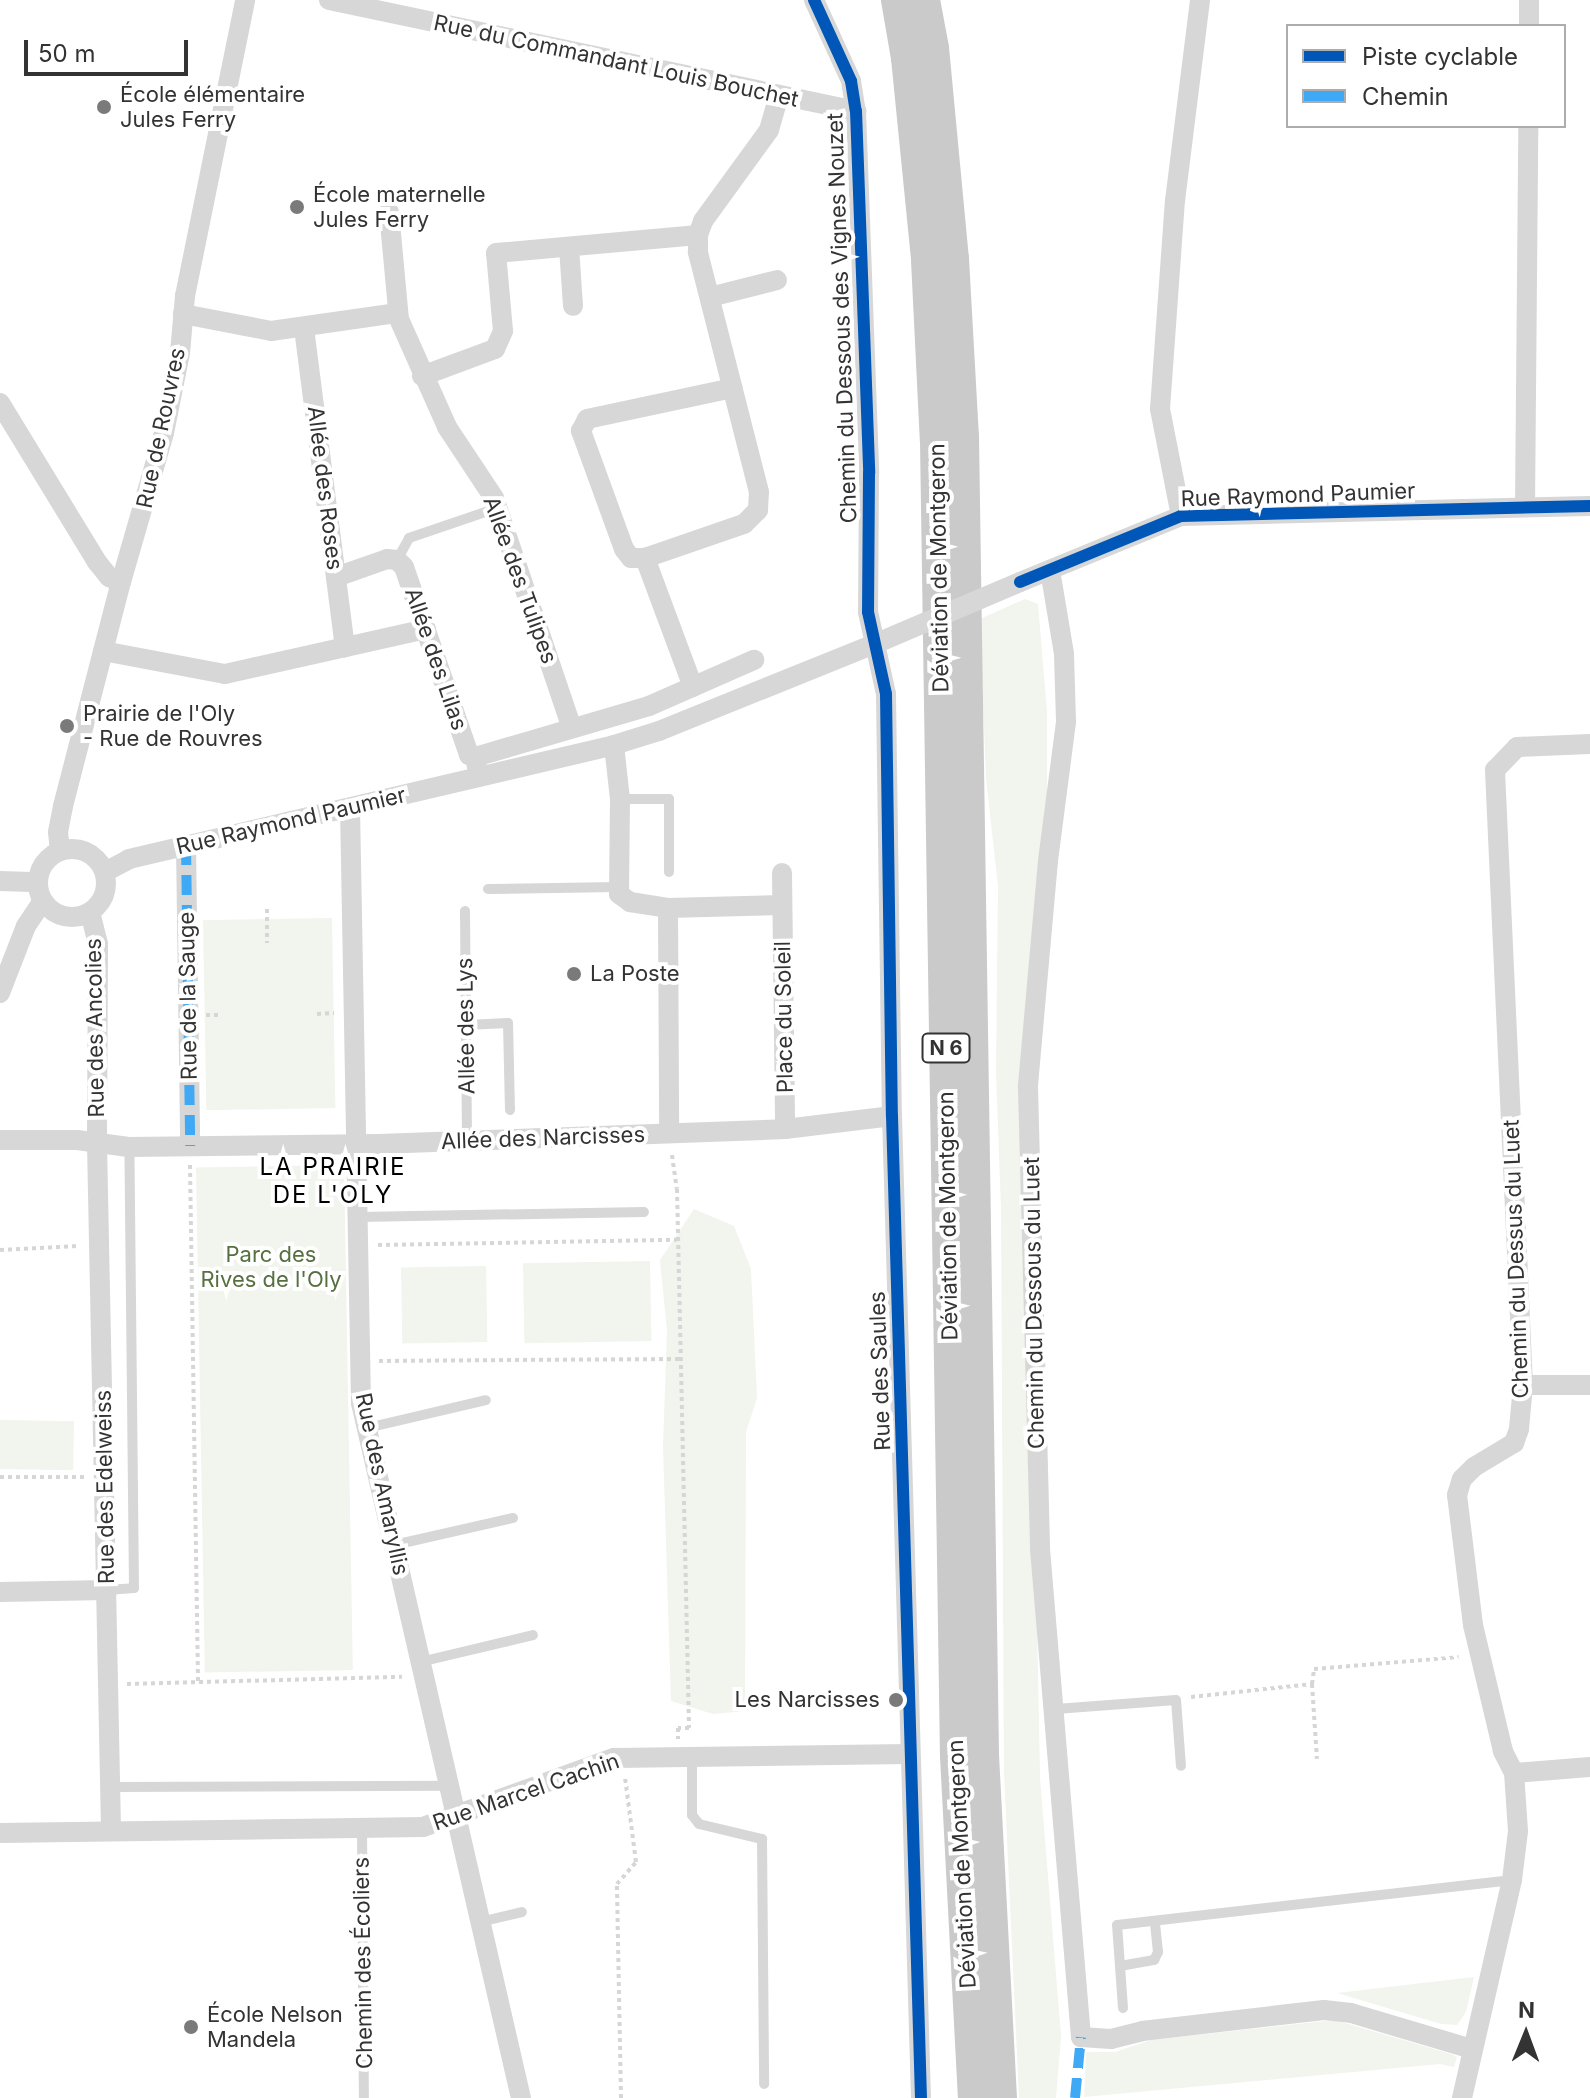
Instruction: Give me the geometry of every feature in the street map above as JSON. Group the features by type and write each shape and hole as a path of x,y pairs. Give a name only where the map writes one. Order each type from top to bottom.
{"main road":[{"name":"Déviation de Montgeron","path":"897,0 907,58 927,260 936,455 956,1756 974,2098"},
{"name":"Déviation de Montgeron","path":"924,0 933,48 953,259 963,437 983,1755 1001,2098"}],"street":[{"name":"Rue de Rouvres","path":"60,851 58,832 63,806 121,582 164,433 180,353 183,314 245,0"},
{"name":"Rue du Commandant Louis Bouchet","path":"329,0 856,111"},
{"name":"Chemin du Dessous des Vignes Nouzet","path":"814,0 851,81 856,111 869,473 868,612 877,643"},
{"path":"1181,516 1160,409 1175,201 1200,0"},
{"path":"1529,0 1529,24"},
{"path":"733,388 587,419 581,431 624,549 631,558 645,558 744,524 758,510 759,492 733,388 710,297 698,252 698,235 703,221 769,130 779,96"},
{"path":"1525,507 1528,128"},
{"name":"Allée des Tulipes","path":"389,212 398,313 422,376 447,427 497,508 572,728"},
{"path":"422,376 495,349 503,331 496,253 698,235"},
{"path":"569,247 573,306"},
{"path":"710,297 777,280"},
{"path":"183,314 271,331 398,313"},
{"name":"Allée des Roses","path":"304,328 345,647"},
{"path":"0,403 97,562 109,577 121,582"},
{"name":"Rue Raymond Paumier","path":"477,767 614,745 659,731 1181,516 1590,506"},
{"path":"645,558 693,687"},
{"name":"Allée des Lilas","path":"336,577 387,559 397,560 404,567 469,755 477,767"},
{"name":"Chemin du Dessous du Luet","path":"1050,570 1064,654 1066,722 1048,861 1028,1087 1040,1549 1056,1709 1081,2037 1111,2039 1142,2031 1324,2010 1351,2013 1472,2049"},
{"path":"103,651 225,674 426,629"},
{"name":"Rue des Saules","path":"877,643 886,694 892,1116 908,1754 921,2098"},
{"name":"Rue Raymond Paumier","path":"105,872 129,859 350,808 477,767 572,728 649,706 754,660"},
{"name":"Chemin du Dessus du Luet","path":"1462,2098 1512,1880 1518,1831 1514,1773 1503,1751 1473,1625 1457,1495 1462,1479 1474,1467 1514,1443 1519,1429 1523,1385 1495,770 1517,747 1590,744"},
{"path":"614,745 620,799 619,894 630,902 668,908 782,905"},
{"name":"Rue des Amaryllis","path":"350,808 359,1144 361,1403 521,2098"},
{"name":"Rue de la Sauge","path":"186,845 190,1146"},
{"path":"0,881 40,892 64,917 90,912 104,895 105,872 99,862 81,850 60,851 44,863 40,892 0,993"},
{"name":"Place du Soleil","path":"782,873 785,1129"},
{"path":"668,908 669,1133"},
{"name":"Rue des Ancolies","path":"90,912 98,944 97,1144"},
{"name":"Allée des Narcisses","path":"0,1140 77,1140 129,1147 359,1144 785,1129 892,1116"},
{"name":"Rue des Edelweiss","path":"97,1144 111,1830"},
{"path":"1523,1385 1590,1385"},
{"path":"0,1592 107,1590"},
{"name":"Rue Marcel Cachin","path":"0,1833 423,1827 620,1758 908,1754"},
{"path":"1514,1773 1590,1767"}],"lane":[{"name":"Allée des Lilas","path":"397,560 409,538 497,508"},
{"path":"620,799 669,799 669,872"},
{"path":"488,889 617,887"},
{"name":"Allée des Lys","path":"465,911 467,1141"},
{"path":"466,1025 508,1023 510,1110"},
{"path":"107,1590 134,1588 129,1147"},
{"path":"359,1217 644,1212"},
{"path":"367,1428 486,1400"},
{"path":"394,1545 513,1518"},
{"path":"422,1669 533,1635"},
{"path":"1056,1709 1176,1700 1181,1766"},
{"path":"685,1757 692,1815 699,1824 762,1839 764,2084"},
{"path":"110,1787 448,1786"},
{"name":"Chemin des Écoliers","path":"362,1828 364,2098"},
{"path":"1123,2008 1117,1925 1512,1880"},
{"path":"480,1922 522,1912"},
{"path":"1120,1966 1154,1960 1158,1952 1155,1921"}],"path":[{"path":"267,909 267,943"},
{"path":"669,1133 677,1189 689,1728 678,1728 685,1757"},
{"path":"190,1146 198,1682"},
{"path":"360,1246 678,1240"},
{"path":"0,1250 100,1244"},
{"path":"361,1361 681,1359"},
{"path":"0,1477 105,1477"},
{"path":"1317,1759 1312,1684 1314,1669 1481,1656"},
{"path":"109,1685 422,1669"},
{"path":"1176,1700 1312,1684"},
{"path":"620,1758 636,1862 617,1884 621,2098"}],"green space":[{"path":"1025,599 1038,604 1047,712 1047,796 1026,1042 1040,1778 1061,2036 1056,2098 1019,2098 1004,1773 1001,1208 996,1073 998,886 986,778 980,619"},
{"path":"332,918 335,1108 206,1110 203,920"},
{"name":"Parc des Rives de l'Oly","path":"344,1165 353,1670 205,1673 196,1168"},
{"path":"694,1209 734,1226 751,1269 757,1398 746,1432 745,1711 713,1714 671,1701 663,1446 667,1331 660,1260"},
{"path":"650,1261 651,1341 524,1343 523,1263"},
{"path":"486,1266 487,1342 402,1343 401,1267"},
{"path":"0,1420 74,1421 73,1470 0,1469"},
{"path":"1474,1977 1466,2012 1457,2025 1441,2024 1337,1993"},
{"path":"1335,2020 1451,2054 1457,2057 1454,2067 1440,2064 1084,2097 1086,2052 1115,2052 1151,2040"}],"marked path":[{"path":"186,845 190,1146"},
{"path":"1075,2098 1081,2037"}],"cycle path":[{"path":"814,0 851,81 856,111 869,473 868,612 886,694 892,1116 921,2098"},
{"path":"1020,582 1181,516 1590,506"}],"place":[{"name":"École élémentaire Jules Ferry","path":"104,107"},
{"name":"École maternelle Jules Ferry","path":"297,207"},
{"name":"Prairie de l'Oly - Rue de Rouvres","path":"67,726"},
{"name":"La Poste","path":"574,974"},
{"name":"Les Narcisses","path":"896,1700"},
{"name":"École Nelson Mandela","path":"191,2027"}],"district":[{"name":"LA PRAIRIE DE L'OLY","path":"333,1181"}]}
